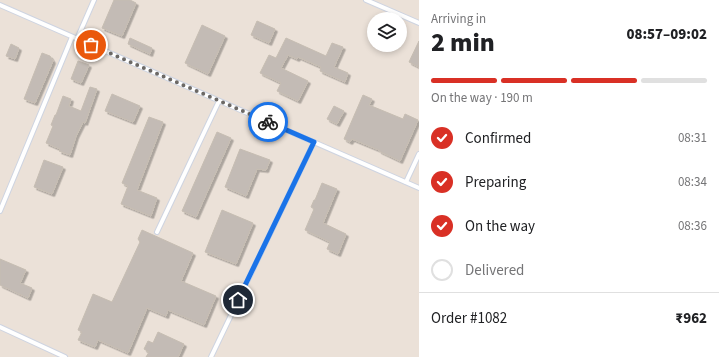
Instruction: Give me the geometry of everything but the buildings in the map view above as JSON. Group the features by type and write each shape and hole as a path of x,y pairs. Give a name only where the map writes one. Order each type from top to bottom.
{"lane":[{"path":"77,39 94,0"},
{"path":"366,0 419,23"},
{"path":"0,5 419,188"},
{"path":"0,211 72,37"},
{"path":"157,232 219,101"},
{"path":"211,357 314,142"},
{"path":"406,182 419,154"},
{"path":"0,327 65,357"}],"way so far":[{"path":"91,45 268,122"}],"route":[{"path":"238,300 314,142 268,122"}]}
